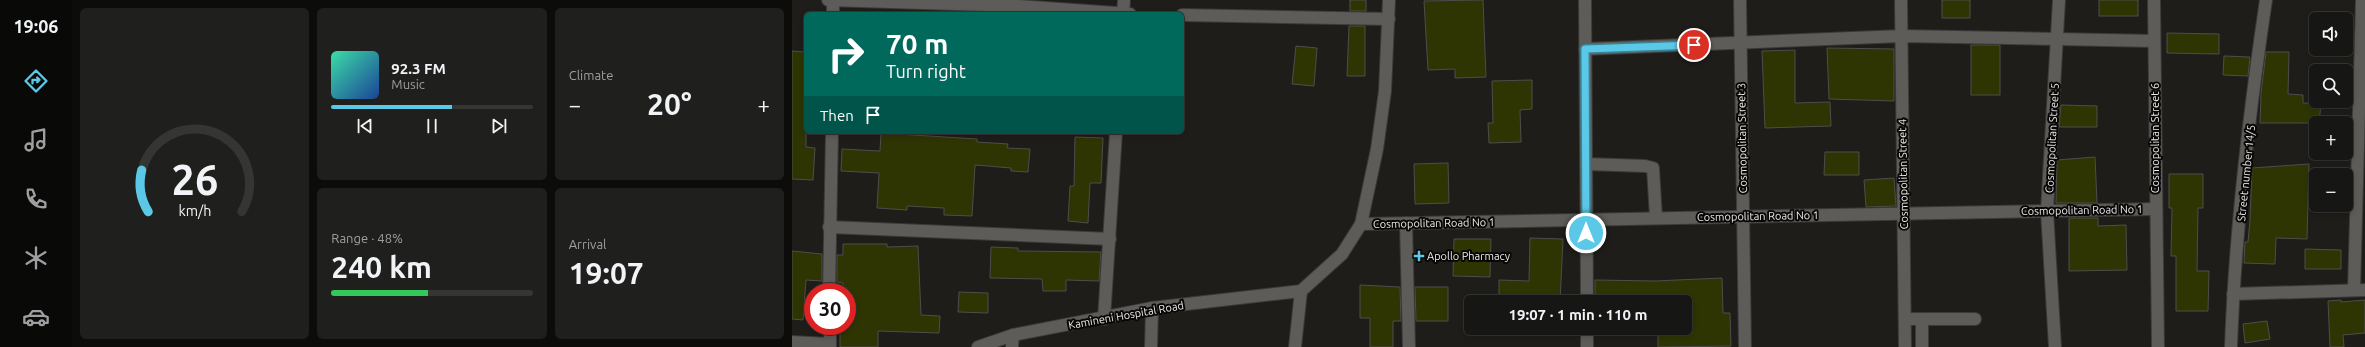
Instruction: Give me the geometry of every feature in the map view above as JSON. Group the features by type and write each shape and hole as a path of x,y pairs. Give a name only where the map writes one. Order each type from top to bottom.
{"street":[{"path":"833,12 830,0 1019,3 1104,12"},
{"path":"1123,12 1124,0"},
{"path":"1295,347 1301,291 1342,254 1362,224 1378,142 1385,91 1389,0"},
{"path":"1585,0 1587,295"},
{"name":"Cosmopolitan Street 3","path":"1740,0 1745,347"},
{"name":"Cosmopolitan Street 4","path":"1901,0 1905,347"},
{"name":"Cosmopolitan Street 5","path":"2055,347 2047,211 2058,39 2059,0"},
{"name":"Cosmopolitan Street 6","path":"2154,0 2155,209 2158,347"},
{"name":"Street number 14/5","path":"2232,347 2233,294 2257,66 2266,0"},
{"path":"2233,294 2360,290 2363,44 2362,0"},
{"path":"1184,15 1389,20"},
{"path":"1585,49 1902,36 2154,41"},
{"path":"829,283 832,134"},
{"path":"1104,319 1116,134"},
{"path":"1586,164 1645,166 1653,168 1656,218"},
{"name":"Cosmopolitan Road No 1","path":"1362,224 2155,209"},
{"path":"1406,223 1409,347"},
{"path":"829,227 1110,239"},
{"name":"Kamineni Hospital Road","path":"978,347 1013,334 1104,319 1152,308 1301,291"},
{"path":"1151,347 1152,308"},
{"path":"1905,319 1975,319"},
{"path":"1922,319 1922,347"},
{"path":"1012,347 1013,334"},
{"path":"792,342 830,346 830,335"},
{"path":"1587,335 1587,347"}],"building":[{"path":"1350,0 1366,0 1366,11 1350,11"},
{"path":"1483,0 1486,77 1455,78 1455,69 1428,70 1424,1"},
{"path":"1942,0 1970,0 1970,18 1942,18"},
{"path":"2099,0 2138,0 2138,16 2099,16"},
{"path":"1349,26 1365,26 1365,76 1347,76"},
{"path":"2167,33 2219,34 2219,54 2167,53"},
{"path":"1971,45 2000,45 2000,95 1971,95"},
{"path":"1296,46 1317,48 1314,86 1292,84"},
{"path":"1827,48 1894,49 1894,101 1829,99"},
{"path":"1795,50 1795,103 1830,102 1831,126 1765,128 1762,51"},
{"path":"792,51 804,52 804,134 806,134 806,147 815,148 813,180 792,179"},
{"path":"2266,52 2289,52 2288,94 2303,95 2303,103 2309,103 2309,108 2321,108 2320,116 2309,116 2309,123 2260,123 2261,93"},
{"path":"2224,56 2250,57 2248,76 2223,75"},
{"path":"1532,80 1532,109 1520,110 1521,142 1489,143 1488,123 1493,123 1492,81"},
{"path":"2061,105 2097,106 2097,127 2059,127"},
{"path":"881,134 977,139 977,142 1008,144 1007,148 1030,149 1028,172 1011,171 1011,168 975,165 972,216 944,215 944,208 907,206 907,210 877,208 879,173 841,171 842,149 880,151"},
{"path":"1075,137 1103,138 1101,183 1090,183 1088,223 1068,221 1070,186 1074,186"},
{"path":"1825,152 1859,152 1859,175 1824,175"},
{"path":"2095,157 2097,203 2056,203 2057,160"},
{"path":"1448,163 1449,203 1415,204 1414,164"},
{"path":"2309,164 2307,239 2276,238 2275,264 2244,263 2245,242 2248,242 2250,220 2252,168"},
{"path":"2169,174 2203,174 2203,208 2198,208 2197,271 2209,271 2208,311 2176,311 2176,256 2171,256 2172,208 2169,208"},
{"path":"1894,178 1896,206 1866,207 1864,180"},
{"path":"2069,218 2098,218 2098,226 2126,225 2127,270 2069,271"},
{"path":"1530,238 1563,239 1560,295 1499,295 1499,280 1529,281"},
{"path":"1454,239 1491,239 1490,277 1453,276"},
{"path":"843,244 887,244 887,247 918,246 921,315 940,316 939,333 878,331 878,347 840,347 840,335 856,335 856,283 837,282 837,255 843,255"},
{"path":"991,247 1018,248 1018,251 1101,252 1099,281 1066,280 1066,291 1043,291 1042,279 990,278"},
{"path":"2305,249 2341,250 2341,269 2305,269"},
{"path":"792,251 822,254 822,281 806,280 806,283 804,283 803,320 792,319"},
{"path":"1722,278 1723,313 1730,313 1731,346 1658,347 1658,335 1692,335 1692,295 1595,295 1595,280 1655,281"},
{"path":"1360,285 1400,287 1401,321 1393,321 1393,347 1370,347 1370,318 1360,318"},
{"path":"1415,287 1448,287 1448,321 1416,321"},
{"path":"959,292 988,293 988,313 958,312"},
{"path":"2341,300 2341,302 2365,300 2365,333 2343,335 2344,347 2330,347 2328,301"},
{"path":"2267,321 2270,339 2245,343 2243,324"}],"place":[{"name":"Apollo Pharmacy","path":"1419,256"}],"route":[{"path":"1586,233 1585,49 1694,45"}]}
